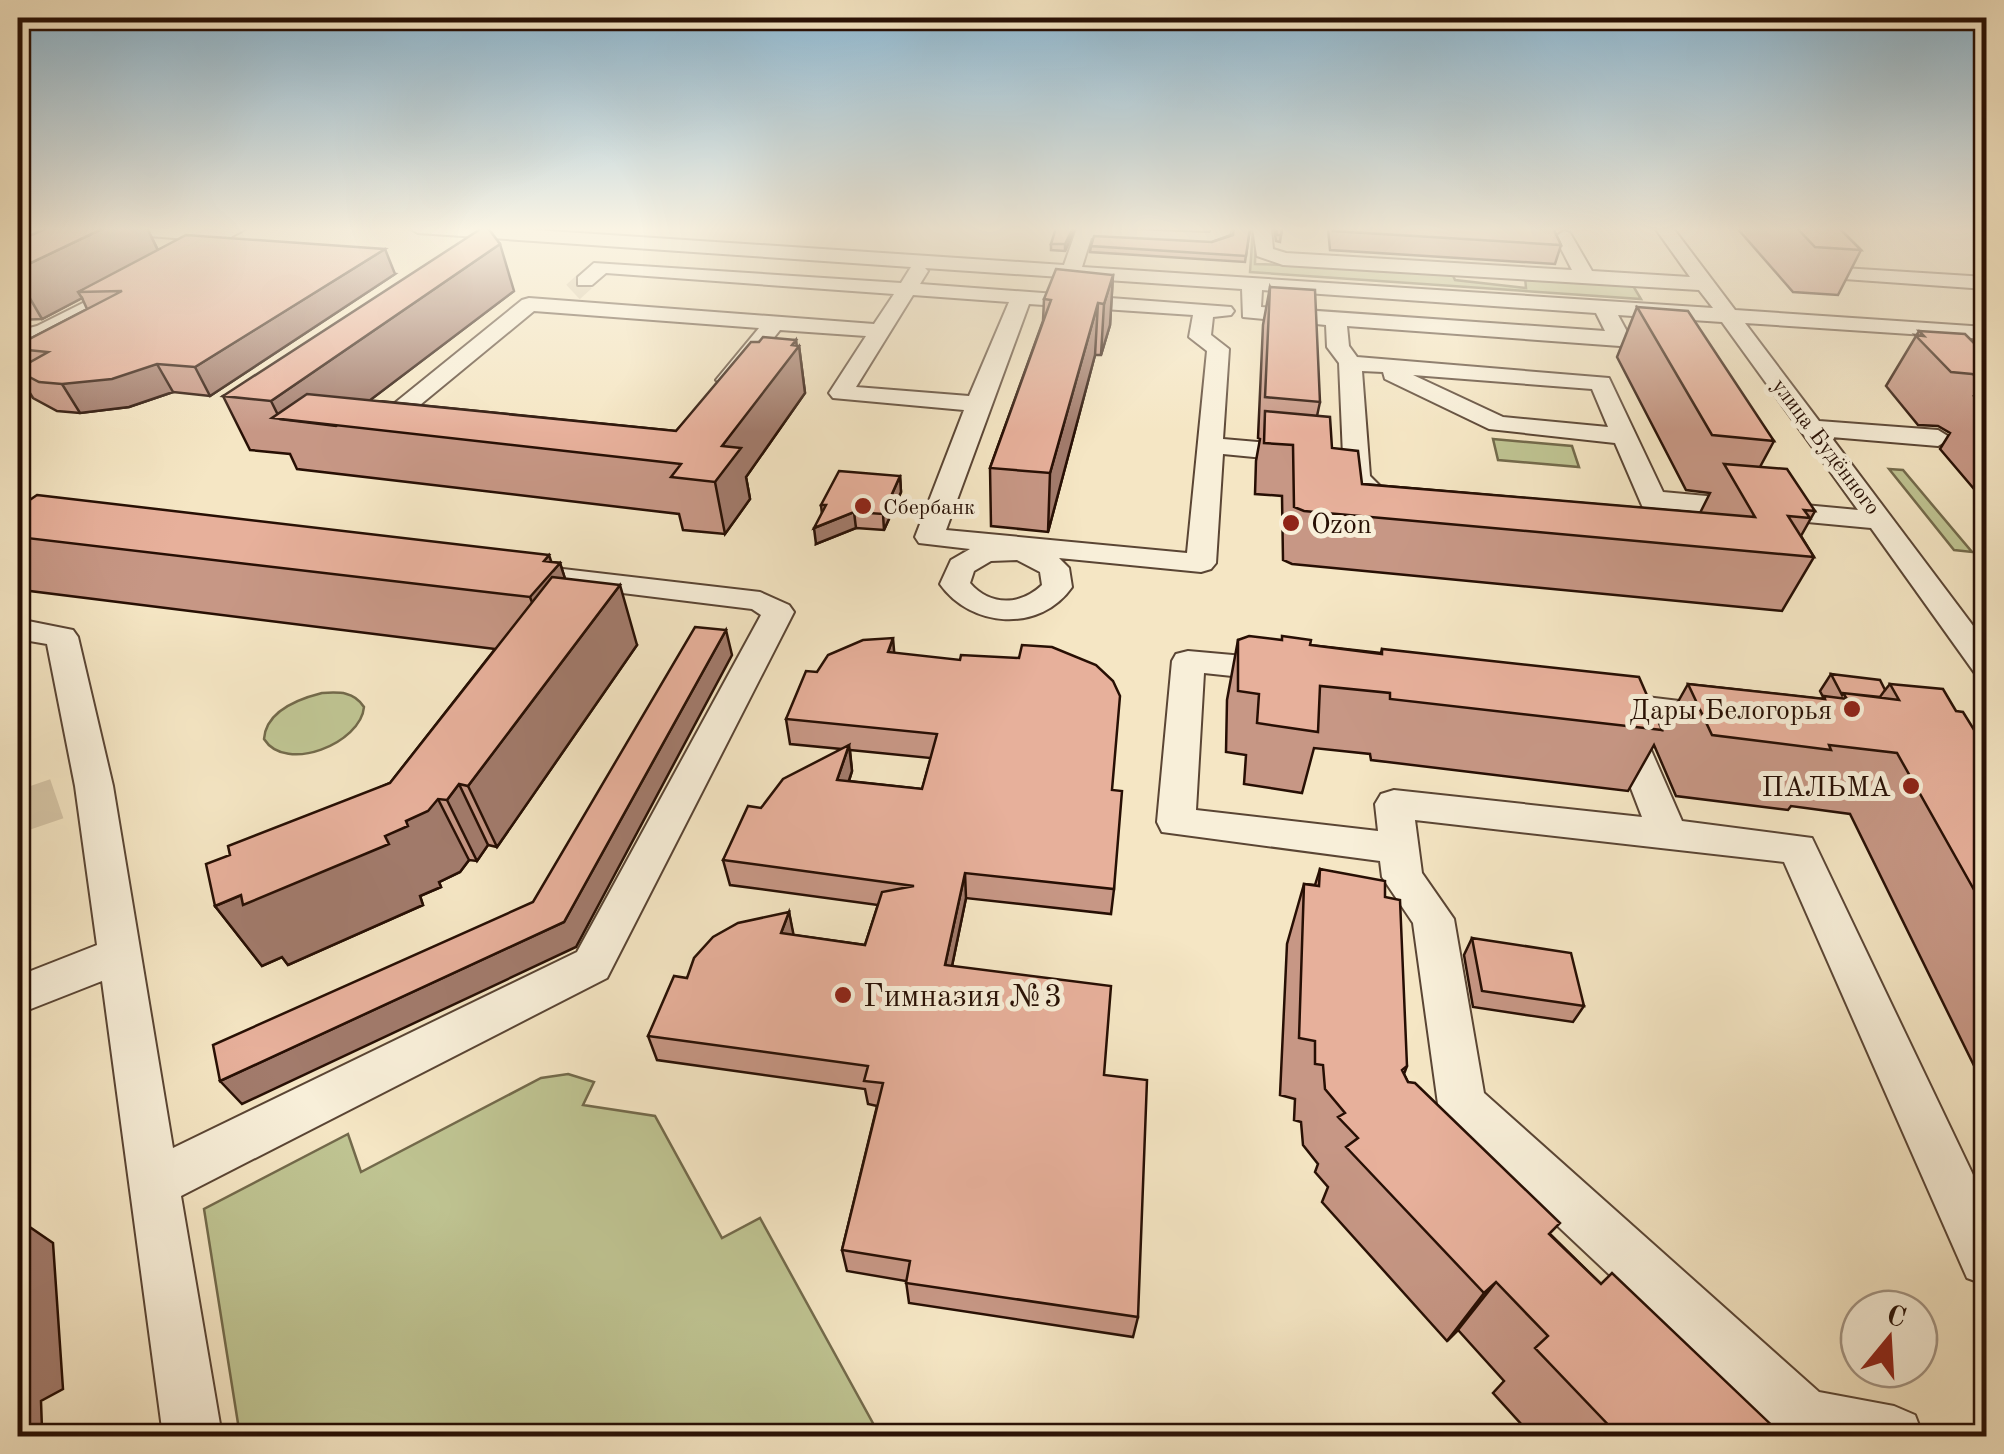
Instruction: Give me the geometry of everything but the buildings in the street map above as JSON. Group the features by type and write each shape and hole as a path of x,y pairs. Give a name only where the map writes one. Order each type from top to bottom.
{"street":[{"path":"18,337 44,331 110,296"},
{"path":"425,423 386,419 529,304 560,296"},
{"path":"590,296 774,323 880,331"},
{"path":"902,296 841,393 978,404"},
{"path":"1006,296 1620,339 1603,308"},
{"path":"1250,313 1251,296"},
{"path":"1425,296 1986,333"},
{"name":"улица Будённого","path":"1715,296 1982,653"},
{"path":"1021,297 929,537 1201,562 1218,349 1200,337 1204,310"},
{"path":"1336,319 1338,347 1362,364 1498,424 1625,436"},
{"path":"712,400 774,323"},
{"path":"1362,364 1601,383 1671,540 1633,536"},
{"path":"1362,364 1357,479 1386,503"},
{"path":"1813,428 1938,438"},
{"path":"1210,445 1356,459"},
{"path":"1653,499 1883,521"},
{"path":"156,1182 592,965 778,612 760,601 484,569"},
{"path":"18,629 62,637 94,786 192,1436"},
{"path":"1305,672 1188,660 1176,822 1399,848"},
{"path":"1577,700 1750,718"},
{"path":"1616,704 1668,834"},
{"path":"1894,1436 1805,1419 1462,1104 1433,919 1402,877 1394,804 1798,849 1986,1260"},
{"path":"18,996 119,955"}],"green space":[{"path":"1595,296 1639,296 1641,299"},
{"path":"1493,439 1572,446 1579,467 1498,460"},
{"path":"1889,469 1903,470 1972,552 1954,550"},
{"path":"322,693 351,695 364,707 350,732 321,750 305,754 274,749 264,739 277,714"},
{"path":"568,1074 594,1082 583,1105 655,1116 722,1238 760,1218 880,1436 240,1436 204,1209 348,1134 361,1172 541,1078"}],"tunnel":[{"path":"18,812 94,786"}],"place":[{"name":"Сбербанк","path":"863,506"},
{"name":"Ozon","path":"1291,523"},
{"name":"Дары Белогорья","path":"1852,709"},
{"name":"ПАЛЬМА","path":"1911,786"},
{"name":"Гимназия №3","path":"843,995"}]}
